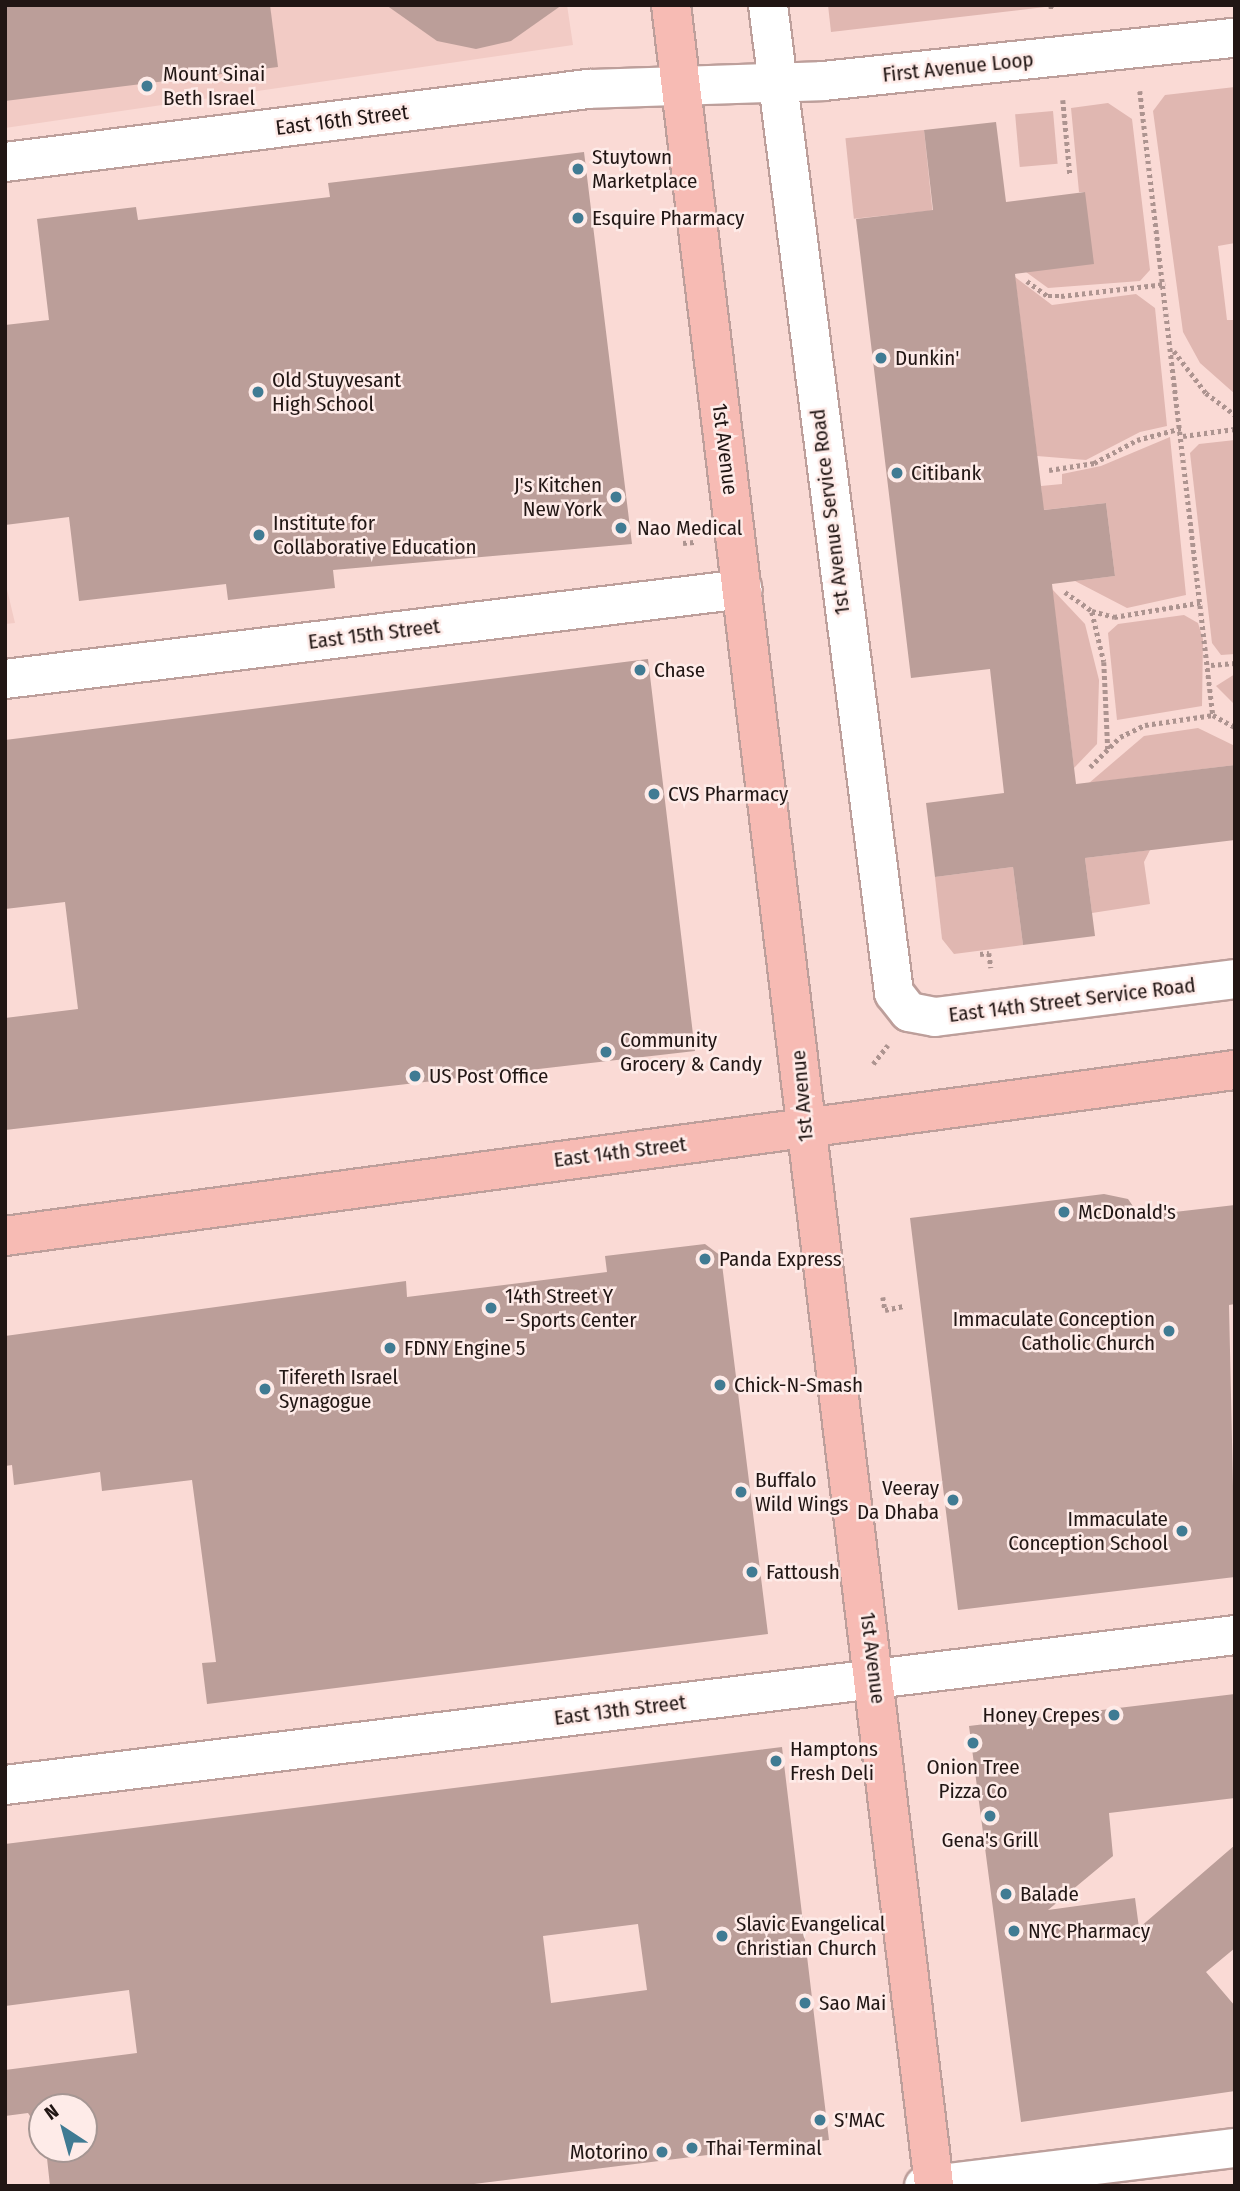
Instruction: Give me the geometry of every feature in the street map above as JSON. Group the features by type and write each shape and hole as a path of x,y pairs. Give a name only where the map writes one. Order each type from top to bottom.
{"main road":[{"name":"1st Avenue","path":"671,5 806,1127 876,1679 931,2185"},
{"name":"East 14th Street","path":"5,1236 1235,1070"}],"street":[{"name":"1st Avenue Service Road","path":"768,5 890,981 903,1022"},
{"name":"First Avenue Loop","path":"680,87 778,84 1235,38"},
{"name":"East 16th Street","path":"5,162 588,89 680,87"},
{"name":"East 15th Street","path":"5,679 743,589"},
{"name":"East 14th Street Service Road","path":"903,1022 1235,979"},
{"name":"East 13th Street","path":"5,1785 1235,1635"},
{"path":"931,2185 1235,2148"}],"path":[{"path":"1140,90 1211,665 1213,715"},
{"path":"1063,100 1070,174"},
{"path":"1027,281 1048,296 1165,284"},
{"path":"1174,351 1199,386 1235,415"},
{"path":"1049,470 1094,463 1137,440 1182,428"},
{"path":"1183,436 1235,429"},
{"path":"683,543 699,541"},
{"path":"1065,592 1092,611 1130,616 1203,602"},
{"path":"1092,611 1104,662 1108,749"},
{"path":"1211,665 1235,663"},
{"path":"1090,767 1108,749 1145,724 1213,715 1235,727"},
{"path":"980,954 989,953 992,972"},
{"path":"873,1064 903,1022"},
{"path":"883,1297 885,1310 904,1307"}],"shaded area":[{"name":"Mount Sinai Beth Israel","path":"5,5 567,5 573,45 5,128"},
{"path":"828,5 1044,5 1045,7 831,32"},
{"path":"1235,87 1235,243 1218,246 1227,320 1235,320 1235,394 1200,363 1183,332 1153,111 1165,95"},
{"path":"1108,103 1132,119 1150,270 1140,281 1048,288 1026,272 1085,192 1079,192 1071,108"},
{"path":"1053,111 1058,164 1020,167 1015,114"},
{"path":"924,130 932,211 854,219 845,138"},
{"path":"1015,277 1052,305 1136,294 1155,308 1167,426 1140,432 1086,460 1037,456"},
{"path":"1170,437 1186,595 1127,608 1075,581 1115,576 1106,503 1043,510 1041,486 1062,484 1062,474 1101,466"},
{"path":"1235,440 1235,654 1221,655 1212,643 1190,453 1199,444"},
{"path":"5,581 15,623 5,624"},
{"path":"1052,589 1085,624 1099,680 1097,744 1074,768"},
{"path":"1184,615 1198,623 1203,639 1202,706 1117,720 1108,633 1118,624"},
{"path":"1235,674 1235,705 1216,686"},
{"path":"1198,728 1235,746 1235,765 1089,783 1144,736"},
{"path":"1150,850 1144,862 1150,904 1092,913 1085,858"},
{"path":"1013,867 1023,945 954,954 942,939 935,877"}],"building":[{"path":"5,5 270,5 278,67 5,101"},
{"path":"386,5 562,5 511,41 476,49 437,41"},
{"path":"996,122 1006,202 1085,192 1094,264 1015,274 1044,510 1106,503 1115,576 1052,584 1076,784 1235,765 1235,840 1085,858 1095,936 1023,945 1013,867 935,877 926,803 1004,793 990,669 911,678 856,219 933,210 924,130"},
{"name":"Old Stuyvesant High School","path":"584,152 632,544 333,570 335,588 228,600 226,584 79,601 69,517 5,525 5,325 49,320 37,219 136,207 138,220 330,197 328,183"},
{"path":"648,659 695,1051 5,1130 5,1018 78,1009 65,902 5,909 5,740"},
{"path":"1104,1194 1128,1199 1140,1216 1235,1205 1235,1304 1229,1305 1235,1577 958,1610 910,1218"},
{"path":"705,1244 721,1256 768,1634 207,1704 202,1663 216,1662 192,1480 102,1491 100,1472 14,1485 12,1465 5,1466 5,1336 406,1281 407,1297 607,1272 605,1256"},
{"path":"1235,1694 1235,1798 1109,1813 1113,1856 1048,1910 1135,1898 1139,1928 1235,1845 1235,1948 1206,1972 1235,2006 1235,2091 1021,2122 969,1726"},
{"path":"782,1747 829,2140 458,2186 50,2186 48,2163 98,2163 98,2093 28,2093 28,2113 5,2116 5,2070 137,2053 129,1990 5,2006 5,1844","holes":["638,1924 647,1990 551,2003 543,1936"]}],"place":[{"name":"Mount Sinai Beth Israel","path":"147,86"},
{"name":"Stuytown Marketplace","path":"578,169"},
{"name":"Esquire Pharmacy","path":"578,218"},
{"name":"Dunkin'","path":"881,358"},
{"name":"Old Stuyvesant High School","path":"258,392"},
{"name":"Citibank","path":"897,473"},
{"name":"J's Kitchen New York","path":"616,497"},
{"name":"Nao Medical","path":"621,528"},
{"name":"Institute for Collaborative Education","path":"259,535"},
{"name":"Chase","path":"640,670"},
{"name":"CVS Pharmacy","path":"654,794"},
{"name":"Community Grocery & Candy","path":"606,1052"},
{"name":"US Post Office","path":"415,1076"},
{"name":"McDonald's","path":"1064,1212"},
{"name":"Panda Express","path":"705,1259"},
{"name":"14th Street Y – Sports Center","path":"491,1308"},
{"name":"Immaculate Conception Catholic Church","path":"1169,1331"},
{"name":"FDNY Engine 5","path":"390,1348"},
{"name":"Chick-N-Smash","path":"720,1385"},
{"name":"Tifereth Israel Synagogue","path":"265,1389"},
{"name":"Buffalo Wild Wings","path":"741,1492"},
{"name":"Veeray Da Dhaba","path":"953,1500"},
{"name":"Immaculate Conception School","path":"1182,1531"},
{"name":"Fattoush","path":"752,1572"},
{"name":"Honey Crepes","path":"1114,1715"},
{"name":"Onion Tree Pizza Co","path":"973,1743"},
{"name":"Hamptons Fresh Deli","path":"776,1761"},
{"name":"Gena's Grill","path":"990,1816"},
{"name":"Balade","path":"1006,1894"},
{"name":"NYC Pharmacy","path":"1014,1931"},
{"name":"Slavic Evangelical Christian Church","path":"722,1936"},
{"name":"Sao Mai","path":"805,2003"},
{"name":"S'MAC","path":"820,2120"},
{"name":"Thai Terminal","path":"692,2148"},
{"name":"Motorino","path":"662,2152"}]}
